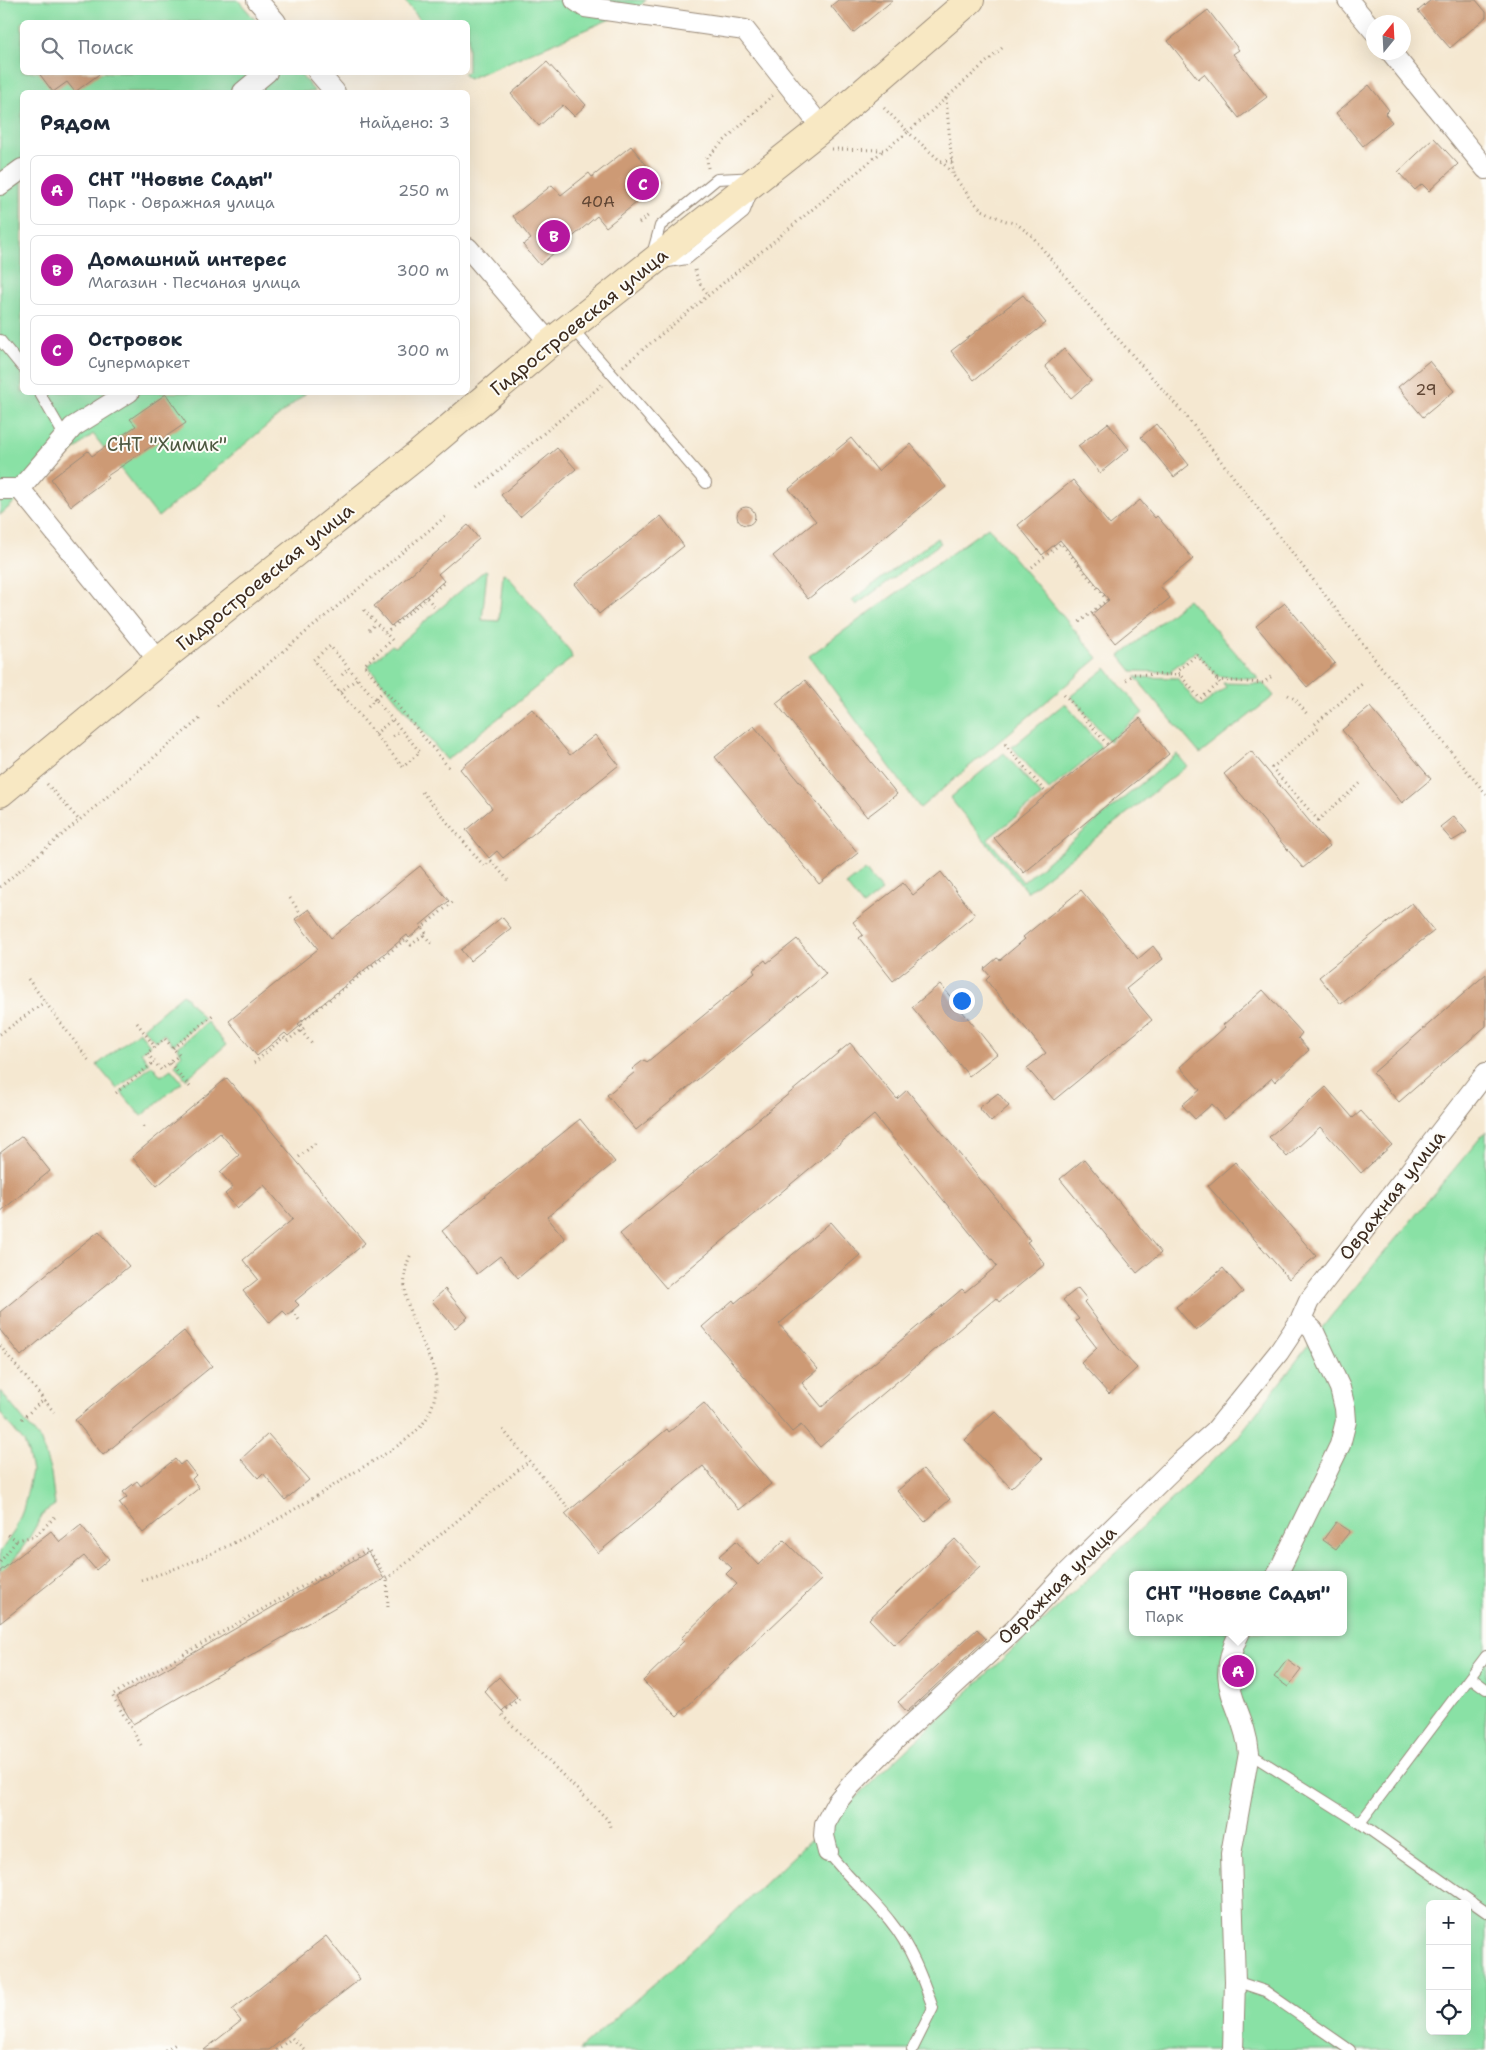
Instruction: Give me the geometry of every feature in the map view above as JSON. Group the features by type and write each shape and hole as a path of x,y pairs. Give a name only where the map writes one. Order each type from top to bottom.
{"street":[{"path":"256,0 274,20"},
{"path":"575,0 585,7 745,30 787,83 825,139"},
{"name":"Гидростроевская улица","path":"0,793 159,661 420,453 561,335 758,177 825,139 867,91 970,0"},
{"path":"1348,0 1366,21"},
{"path":"1397,60 1486,169"},
{"path":"245,90 263,75"},
{"path":"321,75 333,90"},
{"path":"0,185 20,170"},
{"path":"470,250 561,335"},
{"path":"124,395 73,427 65,437 10,489 159,661"},
{"name":"Овражная улица","path":"828,1852 824,1836 826,1824 837,1802 851,1785 900,1736 1015,1629 1064,1576 1178,1463 1215,1431 1279,1352 1301,1319 1310,1301 1486,1073"},
{"path":"1279,1571 1340,1445 1346,1421 1340,1388 1313,1330 1301,1319"},
{"path":"1233,2050 1235,1981 1231,1854 1249,1753 1248,1742 1230,1689 1227,1672 1229,1659 1238,1636"}],"lane":[{"path":"561,335 706,483"},
{"path":"0,340 20,365"},
{"path":"41,395 65,437"},
{"path":"1360,1822 1486,1656"},
{"path":"1470,1677 1486,1689"},
{"path":"1249,1753 1360,1822 1486,1912"},
{"path":"828,1852 891,1922 916,1960 933,2008 912,2050"},
{"path":"1235,1981 1265,1991 1350,2050"}],"path":[{"path":"619,370 908,132 1002,48"},
{"path":"708,168 707,157 787,83"},
{"path":"867,91 940,161 982,210 1017,224 1032,236 1097,315 1186,416 1371,654 1486,794"},
{"path":"946,98 953,175"},
{"path":"825,139 884,150"},
{"path":"940,161 953,161"},
{"path":"639,223 652,213"},
{"path":"699,283 709,295"},
{"path":"478,488 607,381"},
{"path":"216,706 445,517"},
{"path":"1032,567 1061,543 1107,600 1078,623"},
{"path":"385,633 446,582"},
{"path":"426,598 434,606"},
{"path":"364,610 392,640 364,665 450,769"},
{"path":"369,630 376,623"},
{"path":"330,646 349,668 420,752 403,766 313,660 330,646"},
{"path":"1197,655 1217,680 1220,683 1200,699 1177,671 1197,655"},
{"path":"342,676 349,668"},
{"path":"1126,680 1134,674 1180,675"},
{"path":"1217,680 1263,682 1272,676"},
{"path":"340,692 358,678"},
{"path":"1315,724 1363,683"},
{"path":"368,706 385,690"},
{"path":"1064,694 1108,745"},
{"path":"1288,695 1296,700 1307,714"},
{"path":"0,886 202,717"},
{"path":"375,734 393,720"},
{"path":"1318,728 1272,768 1318,820 1363,781"},
{"path":"393,736 401,730"},
{"path":"1005,744 1047,794"},
{"path":"31,767 79,820"},
{"path":"422,792 484,866 491,861 508,880"},
{"path":"290,898 301,914"},
{"path":"432,944 424,935 426,933 422,927 453,902"},
{"path":"254,1063 284,1037 287,1041 301,1031 304,1028 300,1023 406,939 411,945 424,935"},
{"path":"28,979 90,1062"},
{"path":"0,1034 44,1002"},
{"path":"172,1048 214,1014"},
{"path":"136,1023 155,1047"},
{"path":"301,1031 312,1044"},
{"path":"165,1039 172,1048 179,1055 161,1070 147,1054 165,1039"},
{"path":"116,1093 154,1062"},
{"path":"170,1063 190,1087"},
{"path":"299,1157 318,1141"},
{"path":"141,1580 196,1561 269,1526 396,1447 417,1430 429,1415 434,1398 436,1379 411,1316 406,1296 405,1265 410,1254"},
{"path":"292,1311 299,1320"},
{"path":"0,1346 54,1412"},
{"path":"22,1419 44,1400"},
{"path":"503,1430 568,1508"},
{"path":"387,1579 529,1461"},
{"path":"0,1562 17,1540 35,1536 57,1515"},
{"path":"8,1535 17,1540"},
{"path":"141,1745 112,1695 368,1550 387,1579 388,1608"},
{"path":"519,1698 501,1714 608,1820 610,1827"},
{"path":"276,2050 292,2038 305,2050"},
{"path":"165,2050 176,2044"}],"green space":[{"name":"СНТ \"Химик\"","path":"0,0 238,0 255,20 20,20 20,75 301,75 313,90 20,90 20,395 304,395 158,517 93,434 0,515"},
{"path":"404,0 646,0 639,7 468,79 465,75 470,75 470,20 420,20"},
{"path":"988,527 1098,658 920,808 809,656"},
{"path":"937,538 941,543 856,605 852,600"},
{"path":"485,570 487,571 482,620 499,621 503,573 507,575 570,651 572,658 447,760 368,666 392,645 395,647"},
{"path":"1188,599 1259,679 1217,676 1196,651 1171,670 1172,672 1132,671 1120,656"},
{"path":"1106,668 1143,713 1109,741 1071,696"},
{"path":"1135,677 1177,678 1200,707 1226,687 1223,683 1264,684 1274,696 1200,754"},
{"path":"1065,703 1101,747 1049,790 1012,747"},
{"path":"1004,753 1042,796 988,839 1023,882 1177,754 1187,766 1027,892 950,798"},
{"path":"865,870 882,891 863,906 846,885"},
{"path":"183,994 204,1019 173,1045 164,1034 155,1041 143,1028"},
{"path":"207,1022 226,1045 186,1079 175,1065 179,1061 177,1059 182,1054 177,1048"},
{"path":"139,1031 150,1045 141,1052 149,1063 117,1089 97,1065"},
{"path":"152,1065 161,1076 171,1069 182,1082 141,1116 121,1092"},
{"path":"1486,1131 1486,2050 579,2050 726,1920 1237,1438 1332,1315"},
{"path":"0,1391 41,1441 51,1473 55,1505 44,1512 28,1540 9,1566 0,1573 0,1552 15,1530 23,1510 32,1471 24,1442 0,1413"}],"building":[{"path":"838,0 893,0 853,33 831,6"},
{"path":"1431,0 1476,0 1486,12 1486,17 1450,48 1418,11"},
{"path":"1208,10 1239,50 1233,54 1267,97 1239,118 1204,74 1198,79 1168,41"},
{"path":"547,62 586,105 574,116 563,105 539,126 511,94"},
{"path":"40,75 98,75 78,90 73,90 67,82 56,90 52,90"},
{"path":"1369,85 1389,110 1385,114 1392,122 1363,146 1336,113"},
{"path":"1434,138 1458,164 1429,191 1422,184 1415,190 1398,172"},
{"path":"631,146 661,183 606,227 597,216 540,265 523,245 531,239 513,216 552,185 561,195 589,173 592,177"},
{"path":"1023,295 1046,323 974,380 951,351"},
{"path":"1064,349 1091,381 1071,398 1045,366"},
{"path":"1429,361 1454,391 1423,417 1398,387"},
{"path":"167,395 186,423 107,476 108,478 71,506 51,479 88,451 92,456 136,426 130,419"},
{"path":"1108,423 1129,449 1100,473 1078,446"},
{"path":"1156,424 1189,465 1174,477 1141,437"},
{"path":"851,438 878,471 911,444 946,487 808,599 773,556 816,521 789,489"},
{"path":"557,448 576,469 520,517 501,495"},
{"path":"1073,480 1110,525 1140,500 1155,518 1157,516 1193,559 1160,586 1170,598 1115,643 1092,614 1109,600 1060,540 1042,555 1018,525"},
{"path":"746,507 752,510 755,516 752,522 746,525 740,522 737,516 740,510"},
{"path":"661,516 684,546 599,614 575,584"},
{"path":"468,525 479,539 438,574 444,581 391,626 374,606"},
{"path":"1285,603 1335,663 1307,687 1256,626"},
{"path":"805,680 897,794 867,817 776,703"},
{"path":"1370,707 1431,779 1402,803 1342,730"},
{"path":"532,709 570,755 595,735 619,765 503,858 497,851 489,858 466,830 492,808 460,769"},
{"path":"1140,718 1169,754 1024,873 994,838"},
{"path":"754,726 858,853 819,884 715,757"},
{"path":"1251,751 1330,846 1303,868 1224,774"},
{"path":"1454,816 1467,832 1452,841 1440,827"},
{"path":"420,866 449,901 419,926 421,928 409,938 407,935 298,1024 300,1026 288,1036 285,1033 257,1056 229,1021 318,949 295,919 309,909 331,938"},
{"path":"941,872 975,915 893,981 859,938 863,935 853,922 903,883 913,895"},
{"path":"1081,890 1138,959 1153,946 1163,959 1126,989 1152,1020 1054,1100 1027,1068 1046,1053 986,980 990,976 984,969 997,958 1000,960 1025,939 1023,937"},
{"path":"1412,903 1434,931 1341,1004 1319,977"},
{"path":"502,917 511,928 470,961 461,950"},
{"path":"797,939 826,974 636,1130 607,1095 635,1072 632,1069 644,1060 647,1062 755,973 753,970 765,960 767,963"},
{"path":"1486,974 1486,1026 1399,1102 1373,1073"},
{"path":"940,984 997,1054 969,1076 912,1007"},
{"path":"1263,990 1302,1033 1298,1038 1309,1050 1275,1082 1272,1078 1225,1119 1212,1104 1195,1119 1182,1105 1200,1090 1180,1067 1225,1027 1223,1025"},
{"path":"850,1043 897,1099 907,1090 1030,1240 1027,1242 1045,1264 999,1302 996,1298 820,1447 801,1425 792,1432 702,1327 733,1300 735,1303 831,1222 860,1255 779,1324 818,1369 802,1383 822,1407 962,1289 965,1292 997,1266 874,1115 666,1288 620,1234"},
{"path":"227,1078 365,1243 295,1301 299,1305 287,1315 283,1311 270,1323 243,1291 258,1279 243,1260 293,1219 264,1185 237,1208 225,1194 233,1187 220,1172 239,1155 220,1133 157,1186 132,1157"},
{"path":"1326,1087 1353,1118 1361,1111 1392,1145 1361,1173 1320,1127 1287,1157 1269,1137"},
{"path":"998,1093 1009,1106 991,1122 979,1108"},
{"path":"580,1119 615,1162 547,1217 565,1239 518,1278 500,1256 477,1274 442,1231"},
{"path":"22,1136 50,1171 0,1212 0,1153"},
{"path":"1084,1159 1161,1253 1137,1273 1060,1179"},
{"path":"1235,1162 1316,1256 1289,1279 1208,1186"},
{"path":"99,1231 129,1266 21,1356 0,1330 0,1312"},
{"path":"1223,1268 1243,1292 1196,1331 1176,1307"},
{"path":"1078,1288 1087,1299 1084,1302 1118,1348 1137,1368 1109,1394 1081,1363 1097,1348 1076,1321 1079,1319 1063,1300"},
{"path":"445,1289 468,1317 455,1328 432,1301"},
{"path":"184,1331 212,1366 103,1455 75,1420"},
{"path":"704,1403 771,1484 739,1510 703,1466 598,1553 565,1514 667,1429 669,1432"},
{"path":"995,1411 1042,1459 1011,1488 965,1440"},
{"path":"268,1434 309,1480 285,1500 263,1473 258,1478 241,1459"},
{"path":"175,1459 180,1465 185,1461 196,1475 192,1479 199,1488 143,1533 119,1503 127,1497 123,1492 137,1481 141,1486"},
{"path":"923,1469 950,1499 925,1522 897,1491"},
{"path":"1336,1522 1350,1531 1336,1549 1323,1540"},
{"path":"81,1525 109,1559 96,1570 84,1556 0,1623 0,1571 51,1531 60,1542"},
{"path":"955,1539 980,1566 894,1645 869,1619"},
{"path":"784,1540 822,1579 677,1716 643,1681 684,1641 681,1638 737,1584 726,1574 732,1568 719,1556 736,1541 758,1565"},
{"path":"368,1552 384,1579 133,1724 117,1697"},
{"path":"977,1629 986,1639 907,1712 898,1702"},
{"path":"1287,1660 1301,1670 1288,1687 1274,1677"},
{"path":"499,1677 517,1697 502,1711 484,1691"},
{"path":"326,1936 360,1979 269,2050 204,2050 241,2021 232,2010"}],"place":[{"name":"Островок","path":"643,184"},
{"name":"Домашний интерес","path":"554,236"},
{"name":"СНТ \"Новые Сады\"","path":"1238,1671"}]}
